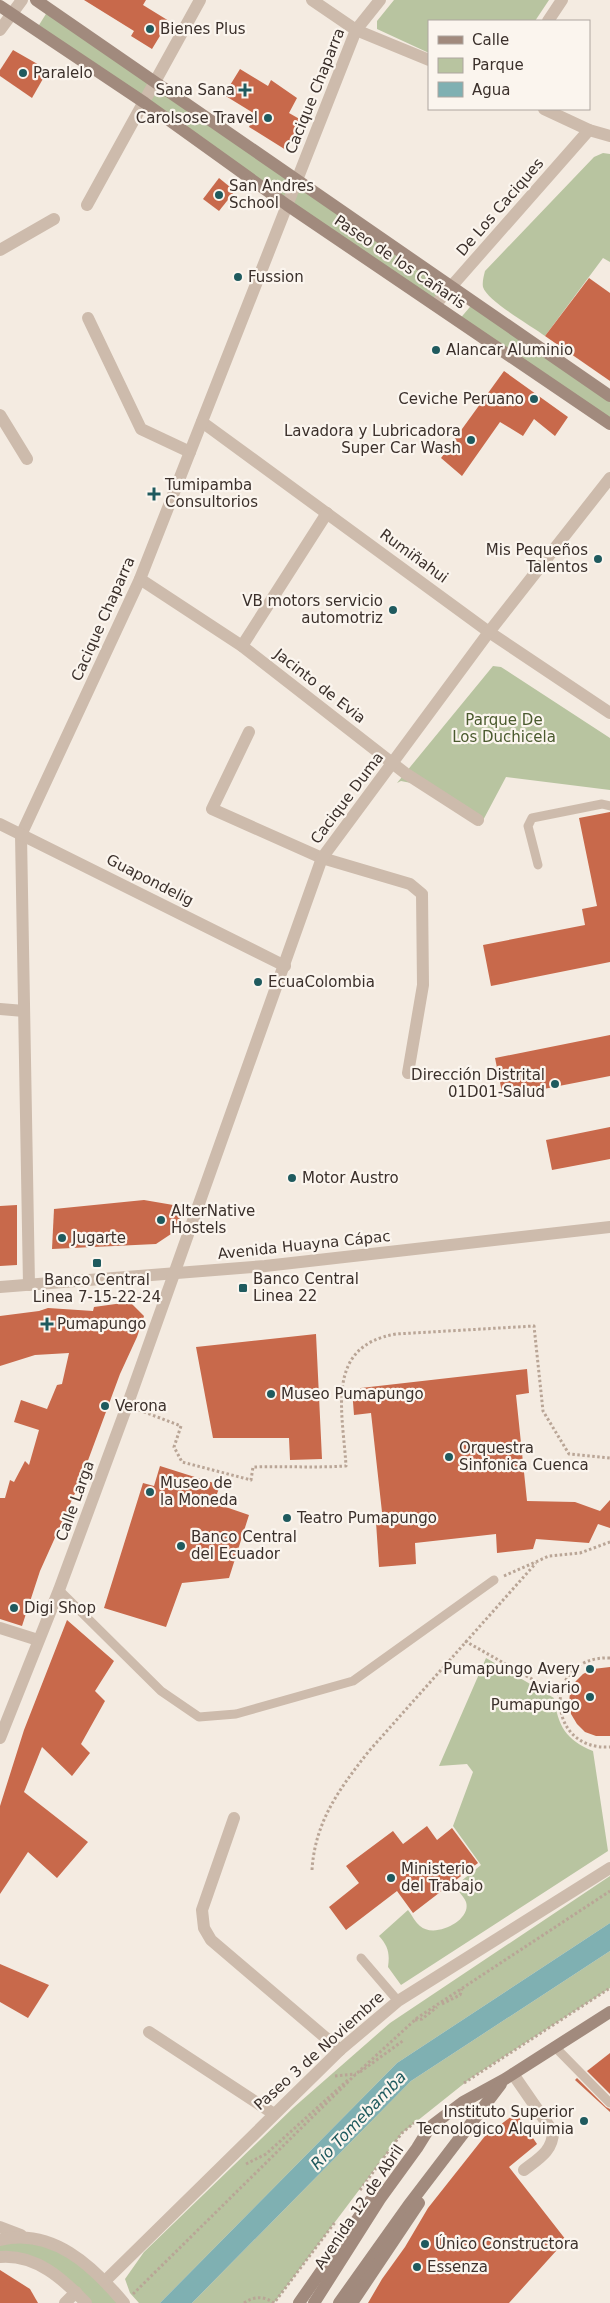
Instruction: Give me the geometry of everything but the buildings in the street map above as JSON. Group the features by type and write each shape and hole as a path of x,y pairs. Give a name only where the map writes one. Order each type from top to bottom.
{"main road":[{"name":"Paseo de los Cañaris","path":"36,0 157,81 610,396"},
{"name":"Paseo de los Cañaris","path":"0,6 145,103 287,205 610,424"},
{"name":"Avenida 12 de Abril","path":"314,2303 380,2199 418,2148 430,2127 464,2102 509,2077 610,2012"},
{"name":"Avenida 12 de Abril","path":"339,2303 408,2206 509,2077"},
{"path":"299,2303 392,2167 430,2127"},
{"path":"352,2303 405,2227 448,2154"}],"street":[{"path":"0,30 22,0"},
{"path":"87,205 145,103 200,0"},
{"path":"312,0 356,30 428,60"},
{"name":"Cacique Chaparra","path":"28,1285 21,835 140,579 356,30 380,0"},
{"path":"549,20 562,0"},
{"path":"546,110 600,134"},
{"name":"De Los Caciques","path":"435,306 452,286 600,134"},
{"path":"0,250 54,218"},
{"path":"88,318 141,430 190,452"},
{"path":"0,415 27,459"},
{"name":"Rumiñahui","path":"202,422 489,632 610,713"},
{"name":"Cacique Duma","path":"175,1274 322,858 489,632 610,478"},
{"path":"242,646 327,512"},
{"name":"Jacinto de Evia","path":"140,579 242,646 393,764 478,820"},
{"path":"249,732 212,809 322,858 410,884 422,894 423,985 408,1073"},
{"name":"Guapondelig","path":"0,824 284,966"},
{"path":"0,1009 24,1011"},
{"name":"Avenida Huayna Cápac","path":"0,1287 265,1266 610,1227"},
{"name":"Calle Larga","path":"0,1738 59,1590 175,1274"},
{"path":"0,1628 38,1640"},
{"path":"234,1818 202,1910 204,1928 211,1940 340,2050"},
{"name":"Paseo 3 de Noviembre","path":"106,2281 340,2050 398,2001 610,1868"},
{"path":"149,2032 274,2114"},
{"path":"509,2077 553,2132 553,2142 547,2151 524,2170"},
{"path":"0,2227 60,2246 81,2259 127,2300"},
{"path":"0,2240 31,2237"},
{"path":"0,2258 21,2259 36,2263 55,2273 86,2303"},
{"path":"65,2303 76,2292"}],"lane":[{"path":"538,865 528,826 532,818 602,804 610,806"},
{"path":"59,1590 161,1691 199,1717 236,1714 353,1681 494,1580"},
{"path":"361,1958 398,2001"},
{"path":"554,2047 610,2103"}],"path":[{"path":"127,1406 181,1426 174,1447 182,1462 251,1480 253,1467 294,1466 304,1469 346,1466 342,1387 349,1360 359,1348 378,1337 396,1334 534,1326 543,1411 570,1454 610,1458"},
{"path":"494,1580 549,1556 580,1552 610,1542"},
{"path":"312,1870 313,1852 319,1829 346,1781 369,1751 536,1563"},
{"path":"465,1641 560,1695"},
{"path":"610,1658 594,1658 581,1664 570,1673 562,1686 560,1695 562,1716 568,1730 580,1740 594,1746 610,1747"},
{"path":"127,2300 356,2074 414,2020 610,1891"},
{"path":"241,2166 266,2154 341,2084 369,2068 381,2056 404,2040"},
{"path":"244,2303 252,2298 261,2298 274,2303"}],"green space":[{"path":"394,0 549,0 536,20 428,20 428,53 377,29 377,21"},
{"path":"49,9 157,81 145,103 36,30"},
{"path":"158,85 294,180 285,202 148,103"},
{"path":"603,153 610,154 610,262 603,258 545,336 501,306 486,293 483,287 485,271 594,157"},
{"path":"297,179 452,285 435,305 287,205"},
{"path":"475,301 610,396 610,424 458,321"},
{"name":"Parque De Los Duchicela","path":"493,666 501,667 610,738 610,790 506,777 480,826 411,783 401,781 397,783"},
{"path":"486,1658 554,1698 558,1717 565,1731 576,1742 593,1751 608,1851 401,1985 388,1967 388,1950 379,1936 408,1910 418,1924 426,1929 434,1930 451,1926 463,1916 466,1909 466,1902 455,1886 481,1865 453,1826 473,1772 467,1764 439,1766"},
{"path":"610,1876 610,1923 397,2063 160,2303 139,2303 130,2293 125,2279 144,2252 293,2108 390,2023"},
{"path":"610,1951 610,1988 471,2078 402,2133 274,2303 192,2303 411,2081"},
{"path":"0,2240 60,2247 123,2303 88,2303 56,2273 0,2257"}],"water":[{"name":"Río Tomebamba","path":"610,1923 610,1951 411,2081 192,2303 160,2303 397,2063"}],"place":[{"name":"Bienes Plus","path":"150,29"},
{"name":"Paralelo","path":"23,73"},
{"name":"Sana Sana","path":"245,90"},
{"name":"Carolsose Travel","path":"268,118"},
{"name":"San Andres School","path":"219,195"},
{"name":"Fussion","path":"238,277"},
{"name":"Alancar Aluminio","path":"436,350"},
{"name":"Ceviche Peruano","path":"534,399"},
{"name":"Lavadora y Lubricadora Super Car Wash","path":"471,440"},
{"name":"Tumipamba Consultorios","path":"154,494"},
{"name":"Mis Pequeños Talentos","path":"598,559"},
{"name":"VB motors servicio automotriz","path":"393,610"},
{"name":"EcuaColombia","path":"258,982"},
{"name":"Dirección Distrital 01D01-Salud","path":"555,1084"},
{"name":"Motor Austro","path":"292,1178"},
{"name":"AlterNative Hostels","path":"161,1220"},
{"name":"Jugarte","path":"62,1238"},
{"name":"Banco Central Linea 7-15-22-24","path":"97,1263"},
{"name":"Banco Central Linea 22","path":"243,1288"},
{"name":"Pumapungo","path":"47,1324"},
{"name":"Museo Pumapungo","path":"271,1394"},
{"name":"Verona","path":"105,1406"},
{"name":"Orquestra Sinfonica Cuenca","path":"449,1457"},
{"name":"Museo de la Moneda","path":"150,1492"},
{"name":"Teatro Pumapungo","path":"287,1518"},
{"name":"Banco Central del Ecuador","path":"181,1546"},
{"name":"Digi Shop","path":"14,1608"},
{"name":"Pumapungo Avery","path":"590,1669"},
{"name":"Aviario Pumapungo","path":"590,1697"},
{"name":"Ministerio del Trabajo","path":"391,1878"},
{"name":"Instituto Superior Tecnologico Alquimia","path":"584,2121"},
{"name":"Único Constructora","path":"425,2244"},
{"name":"Essenza","path":"417,2267"}]}
